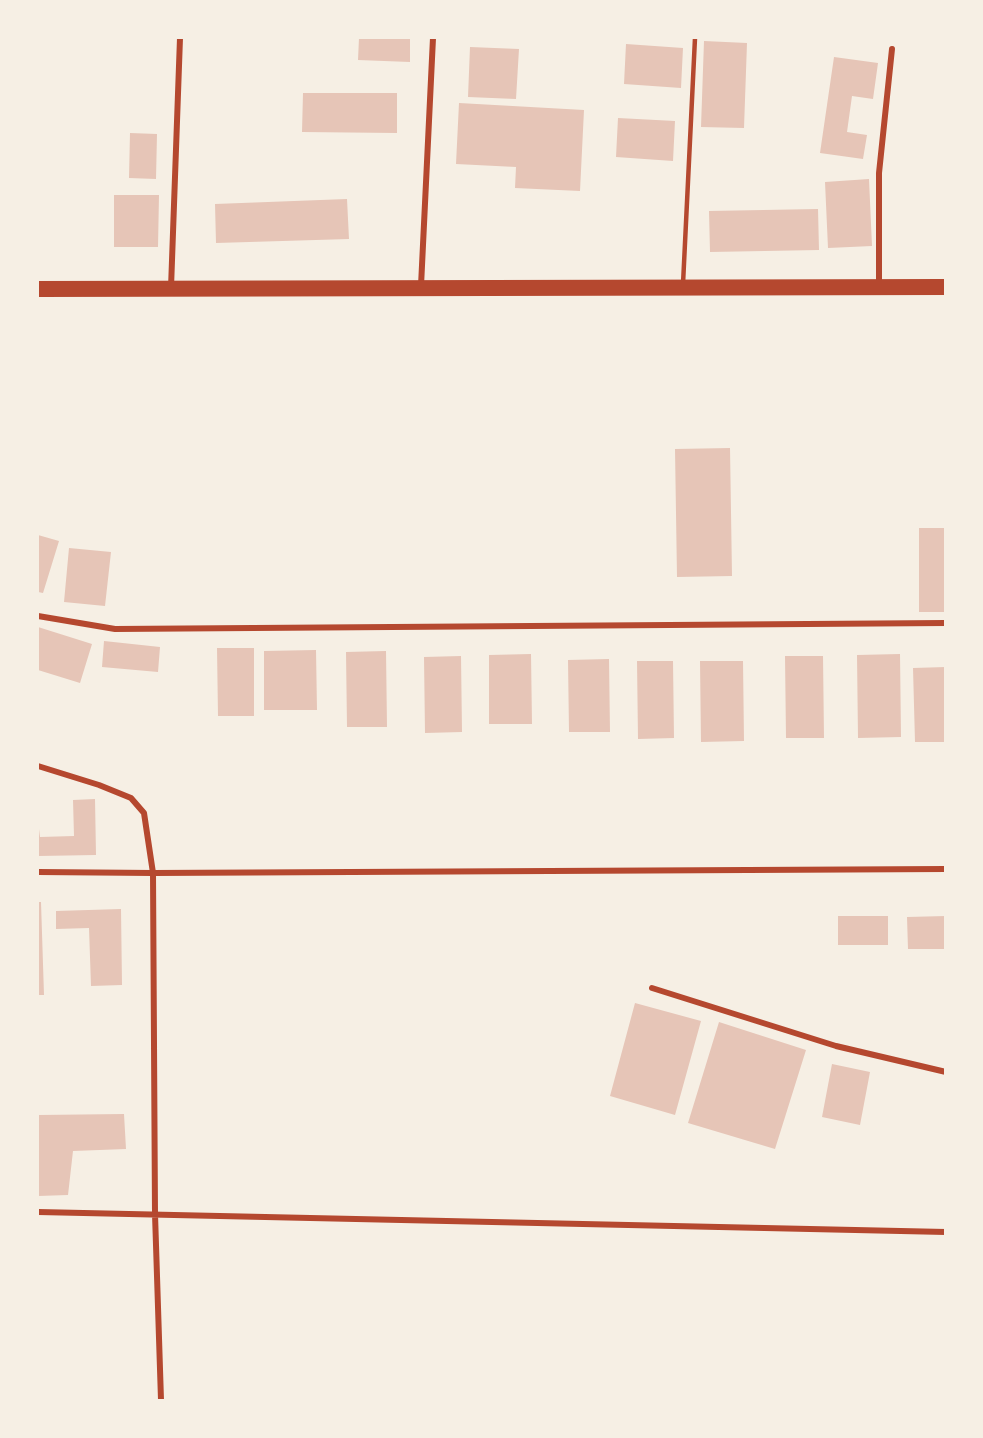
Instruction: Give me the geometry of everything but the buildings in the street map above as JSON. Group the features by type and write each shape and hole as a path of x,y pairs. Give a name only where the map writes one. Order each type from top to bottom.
{"highway":[{"path":"38,289 945,287"}],"street":[{"path":"171,288 180,38"},
{"path":"420,289 433,38"},
{"path":"879,287 879,173 892,49"},
{"path":"38,616 115,629 945,623"},
{"path":"38,766 99,785 131,798 144,813 153,873 155,1214 161,1401"},
{"path":"38,872 945,869"},
{"path":"652,988 836,1046 945,1072"},
{"path":"38,1212 945,1232"}],"lane":[{"path":"682,287 695,38"}]}
